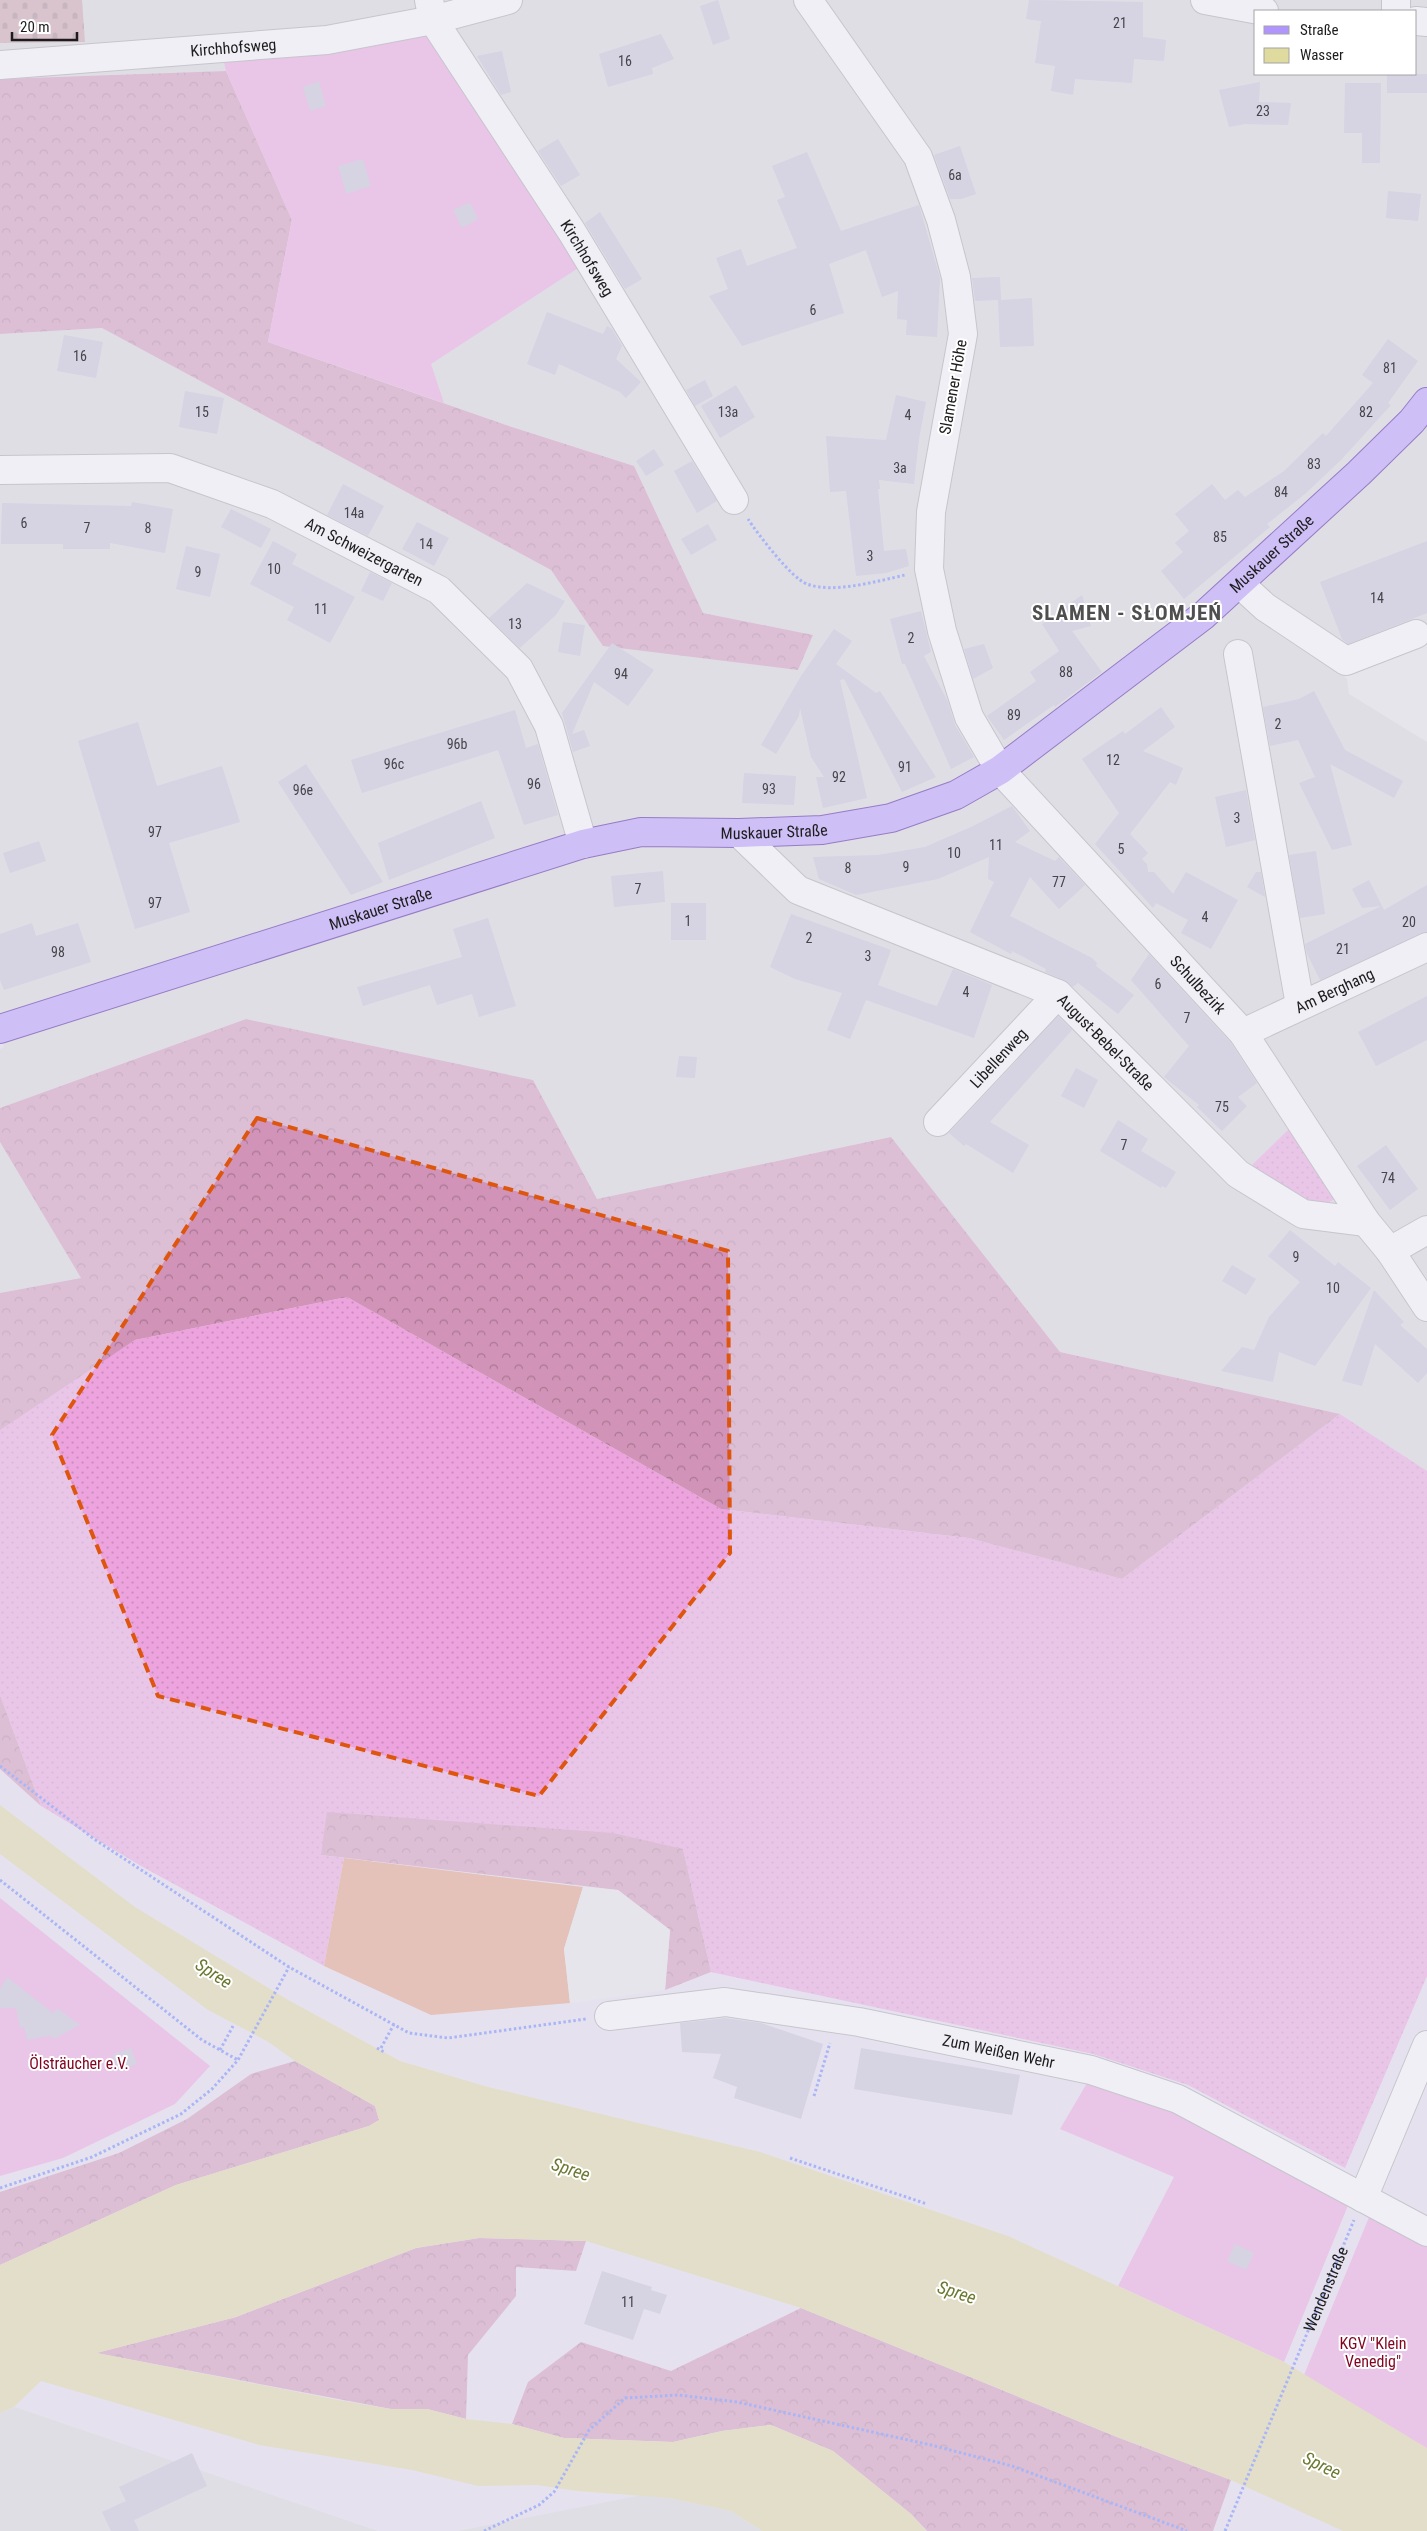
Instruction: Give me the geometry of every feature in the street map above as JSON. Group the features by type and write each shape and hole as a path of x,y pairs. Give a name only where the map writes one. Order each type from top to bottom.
{"main road":[{"name":"Muskauer Straße","path":"1,1026 583,844 641,832 739,833 822,830 891,818 956,795 1000,770 1160,650 1240,584 1412,422 1427,402"}],"street":[{"name":"Kirchhofsweg","path":"0,65 327,40 431,10 508,0"},
{"name":"Slamener Höhe","path":"808,0 918,157 941,220 956,277 963,334 931,512 929,569 942,631 969,717 1000,770"},
{"path":"1205,0 1259,10"},
{"name":"Kirchhofsweg","path":"431,10 572,232 734,500"},
{"name":"Am Schweizergarten","path":"0,470 170,468 272,504 439,590 519,669 549,726 583,844"},
{"path":"1240,584 1265,607 1346,660 1416,634"},
{"path":"1238,654 1300,1005"},
{"name":"Schulbezirk","path":"1000,770 1243,1033 1366,1222"},
{"name":"August-Bebel-Straße","path":"739,833 798,890 1058,994 1238,1174 1303,1214 1366,1222"},
{"name":"Am Berghang","path":"1243,1033 1427,947"},
{"name":"Libellenweg","path":"938,1122 1058,994"},
{"path":"1366,1222 1390,1251 1427,1307"},
{"path":"1390,1251 1427,1230"},
{"name":"Zum Weißen Wehr","path":"609,2016 725,2002 837,2018 1091,2070 1178,2099 1427,2232"},
{"path":"1364,2198 1427,2046"}],"path":[{"path":"756,531 805,584 824,588 874,582 929,569"},
{"path":"0,1766 94,1839 289,1967 410,2033 448,2038 609,2016"},
{"path":"0,1880 202,2040 238,2060"},
{"path":"0,2188 92,2157 181,2114 212,2089 238,2060 289,1967"},
{"path":"814,2096 837,2018"},
{"path":"381,2049 394,2024"},
{"path":"220,2050 234,2026"},
{"path":"790,2158 927,2204"},
{"name":"Wendenstraße","path":"1225,2531 1364,2198"},
{"path":"484,2531 539,2504 554,2492 589,2430 625,2398 678,2395 737,2402 931,2445 1012,2466 1188,2531"}],"highlighted area":[{"path":"257,1118 728,1251 730,1553 539,1796 158,1696 52,1435"}],"shaded area":[{"path":"0,0 1427,0 1427,1471 1340,1414 1060,1352 891,1137 597,1199 533,1080 246,1019 0,1108 0,1049 4,1047 0,1035 0,334 102,328 551,570 603,646 813,635 703,613 634,466 506,425 268,342 292,220 226,71 0,79"},
{"path":"1427,633 1427,742 1349,694 1347,679 1334,666"},
{"path":"0,1142 81,1278 0,1293"},
{"path":"344,1858 583,1887 564,1949 570,2003 431,2015 324,1966"},
{"path":"583,1887 618,1890 670,1930 665,1990 570,2003 564,1949"},
{"path":"15,2407 378,2531 0,2531 0,2413"},
{"path":"642,2495 669,2498 731,2511 762,2531 458,2531"}],"green space":[{"path":"0,0 82,0 85,42 0,43"},
{"path":"433,20 589,261 431,364 444,403 268,342 292,220 226,71 221,48"},
{"path":"226,71 292,220 268,342 506,425 634,466 703,613 813,635 798,670 603,646 551,570 102,328 0,334 0,79"},
{"path":"246,1019 533,1080 597,1199 891,1137 1060,1352 1340,1414 1122,1579 969,1538 721,1509 347,1297 135,1340 0,1430 0,1293 81,1278 0,1142 0,1108"},
{"path":"1289,1129 1340,1197 1318,1207 1251,1166"},
{"path":"347,1297 721,1509 969,1538 1122,1579 1340,1414 1427,1471 1427,1976 1345,2168 1188,2085 1093,2054 711,1972 683,1849 321,1855 344,1858 324,1966 141,1866 41,1806 0,1695 0,1426 135,1340"},
{"path":"0,1695 41,1806 0,1769"},
{"path":"327,1812 613,1833 683,1849 711,1972 665,1990 670,1930 618,1890 321,1855"},
{"name":"Ölsträucher e.V.","path":"0,1898 210,2066 175,2104 63,2158 0,2176"},
{"path":"295,2061 375,2106 379,2120 369,2126 176,2185 0,2265 0,2192 119,2153 187,2119 251,2074"},
{"path":"1090,2078 1177,2110 1349,2203 1284,2362 1118,2286 1174,2177 1060,2129"},
{"name":"KGV \"Klein Venedig\"","path":"1372,2210 1427,2239 1427,2449 1304,2375"},
{"path":"479,2238 586,2241 576,2271 516,2267 516,2296 468,2355 466,2419 427,2409 391,2409 96,2353 236,2317 416,2248"},
{"path":"801,2308 1117,2437 1231,2480 1213,2531 927,2531 911,2514 833,2451 771,2425 722,2431 673,2442 564,2438 512,2424 528,2382 581,2342 671,2371"}],"water":[{"name":"Spree","path":"0,1805 135,1907 290,2001 400,2061 488,2087 760,2152 1008,2236 1284,2362 1427,2448 1427,2531 1343,2531 1231,2480 1117,2437 801,2308 586,2241 479,2238 416,2248 236,2317 97,2353 391,2409 427,2409 466,2419 512,2424 564,2438 673,2442 722,2431 771,2425 833,2451 911,2514 926,2531 762,2531 731,2511 669,2498 577,2491 537,2485 478,2486 412,2470 259,2445 41,2381 14,2407 0,2413 0,2265 176,2185 369,2126 379,2120 375,2106 295,2061 267,2041 208,2010 0,1854"}],"building":[{"path":"718,0 730,39 713,45 700,6"},
{"path":"1029,0 1143,2 1143,37 1166,40 1164,61 1134,59 1132,83 1075,79 1073,95 1051,91 1055,66 1035,63 1041,21 1026,19"},
{"path":"661,34 674,59 652,68 653,74 608,87 599,54"},
{"path":"502,51 511,92 501,95 477,56"},
{"path":"1427,74 1427,93 1387,93 1387,75"},
{"path":"319,81 326,106 310,111 303,87"},
{"path":"1260,82 1259,102 1291,103 1288,125 1245,124 1229,127 1219,90"},
{"path":"1345,83 1381,83 1380,163 1362,163 1362,133 1344,133"},
{"path":"558,139 580,175 561,186 538,151"},
{"path":"960,146 976,194 961,199 950,199 934,155"},
{"path":"807,152 841,231 919,205 940,278 937,337 906,335 907,320 897,319 898,291 882,297 866,250 829,264 844,313 742,346 709,296 728,289 716,258 741,249 747,266 797,248 777,200 785,197 772,166"},
{"path":"363,159 371,186 346,194 338,166"},
{"path":"1388,191 1421,194 1418,221 1386,218"},
{"path":"470,202 478,219 462,228 453,210"},
{"path":"600,212 642,279 625,289 585,223"},
{"path":"1000,277 1001,300 1032,298 1034,346 1000,347 998,300 975,301 972,278"},
{"path":"547,312 603,334 607,326 612,329 622,346 616,359 641,382 626,398 620,392 559,364 555,375 527,364"},
{"path":"64,335 103,342 96,378 57,371"},
{"path":"1388,339 1418,361 1388,403 1391,405 1341,460 1305,494 1267,524 1270,527 1184,599 1161,571 1183,552 1175,543 1189,531 1175,514 1212,484 1225,500 1238,490 1245,497 1284,471 1323,433 1326,436 1373,383 1362,375"},
{"path":"705,380 713,396 695,406 686,390"},
{"path":"736,385 755,417 720,438 701,406"},
{"path":"185,391 224,398 217,434 179,427"},
{"path":"896,395 926,402 919,439 914,484 879,480 880,489 878,489 884,551 906,549 909,566 886,573 856,576 846,491 830,492 826,436 886,440"},
{"path":"654,449 664,465 646,476 636,461"},
{"path":"692,461 717,501 697,513 674,471"},
{"path":"343,484 384,506 368,536 327,515"},
{"path":"132,502 173,509 165,553 110,543 110,549 63,549 63,544 1,544 2,503 131,506"},
{"path":"231,509 271,529 261,548 221,527"},
{"path":"417,522 449,538 434,566 402,549"},
{"path":"708,524 717,540 691,555 681,539"},
{"path":"273,541 297,554 292,564 355,597 330,643 287,620 294,607 250,584"},
{"path":"1427,541 1427,613 1348,644 1342,639 1320,582"},
{"path":"186,546 220,554 210,597 176,589"},
{"path":"370,572 392,583 383,601 361,591"},
{"path":"527,583 565,601 556,615 520,648 489,618"},
{"path":"1082,595 1091,626 1072,631 1102,672 1055,707 1054,705 1004,740 987,716 1036,681 1030,672 1059,651 1042,624"},
{"path":"921,611 931,652 924,656 948,702 955,725 974,757 951,769 905,664 902,664 890,619"},
{"path":"563,622 585,625 580,656 558,652"},
{"path":"834,629 852,641 836,664 876,693 880,691 936,777 902,792 844,679 840,680 867,798 823,808 816,777 824,777 811,757 800,708 799,716 776,754 761,745 801,676"},
{"path":"612,643 654,670 628,706 594,682 572,734 584,730 590,746 573,752 562,713"},
{"path":"984,644 993,668 973,679 964,649"},
{"path":"1314,691 1345,750 1403,781 1394,798 1330,764 1352,845 1332,850 1299,783 1315,777 1298,740 1270,746 1263,707 1299,699"},
{"path":"1161,707 1175,727 1143,751 1183,768 1176,785 1170,782 1130,834 1148,853 1142,859 1147,864 1148,872 1154,872 1173,894 1186,872 1238,900 1211,949 1181,933 1188,920 1156,903 1153,908 1095,844 1119,813 1082,759 1123,731 1125,734"},
{"path":"515,710 526,748 538,744 558,815 524,825 498,750 362,793 351,760"},
{"path":"138,722 157,786 222,766 240,822 169,843 190,912 135,929 78,741"},
{"path":"306,764 383,882 351,895 278,782"},
{"path":"744,773 796,776 794,805 742,803"},
{"path":"1246,790 1255,840 1226,847 1215,797"},
{"path":"481,801 495,838 389,880 378,843"},
{"path":"1012,806 1030,831 1015,842 1055,861 1059,857 1085,885 1059,909 1030,877 1010,916 1092,958 1097,963 1096,966 1134,995 1118,1014 1078,983 1073,987 1064,980 1045,972 1046,969 1012,951 1011,954 970,932 994,882 988,879 989,857 938,879 856,895 819,879 813,857 878,855 925,847 971,827"},
{"path":"39,841 46,861 10,873 3,853"},
{"path":"1316,851 1325,914 1300,918 1289,855"},
{"path":"663,871 665,902 614,907 611,876"},
{"path":"1256,872 1261,872 1265,897 1247,887"},
{"path":"1369,880 1384,910 1427,885 1427,932 1320,980 1307,954 1305,944 1381,906 1362,908 1352,889"},
{"path":"671,903 706,903 706,940 671,940"},
{"path":"791,914 891,950 878,985 927,1003 937,1006 953,969 992,985 974,1038 866,1000 850,1039 827,1030 842,993 795,979 770,967"},
{"path":"488,918 516,1006 479,1017 472,994 437,1005 430,985 363,1006 357,987 462,957 453,929"},
{"path":"32,923 36,936 78,923 91,962 4,990 0,980 0,934"},
{"path":"1149,954 1231,1043 1257,1083 1238,1097 1247,1106 1222,1131 1197,1107 1199,1105 1164,1077 1189,1046 1131,980"},
{"path":"1427,996 1427,1040 1376,1066 1358,1032"},
{"path":"1058,1016 1072,1030 990,1122 1029,1145 1013,1173 966,1144 964,1146 949,1133"},
{"path":"679,1056 697,1057 695,1078 676,1077"},
{"path":"1076,1068 1098,1080 1084,1108 1061,1096"},
{"path":"1118,1120 1148,1139 1141,1151 1176,1172 1166,1188 1162,1186 1161,1188 1100,1151"},
{"path":"1386,1145 1418,1189 1390,1210 1357,1166"},
{"path":"1290,1230 1335,1266 1338,1262 1371,1288 1315,1366 1279,1352 1273,1382 1221,1371 1242,1347 1254,1350 1269,1317 1300,1282 1268,1256"},
{"path":"1232,1265 1256,1279 1246,1295 1222,1281"},
{"path":"1374,1290 1404,1322 1400,1325 1427,1349 1427,1373 1418,1383 1375,1344 1362,1386 1342,1381"},
{"path":"7,1977 53,2013 57,2008 80,2025 54,2039 49,2036 27,2040 24,2027 20,2028 16,2008 0,2008 0,1989"},
{"path":"725,2018 761,2023 823,2044 801,2119 734,2098 737,2087 713,2078 721,2054 682,2052 680,2023"},
{"path":"131,2048 137,2064 118,2071 112,2055"},
{"path":"861,2048 1020,2075 1012,2115 854,2089"},
{"path":"1235,2244 1254,2253 1246,2270 1227,2261"},
{"path":"602,2271 652,2287 651,2290 667,2295 660,2314 644,2309 633,2340 584,2324"},
{"path":"192,2453 207,2486 134,2520 139,2531 111,2531 102,2512 126,2501 119,2487"}],"district":[{"name":"SLAMEN - SŁOMJEŃ","path":"1127,613"}]}
